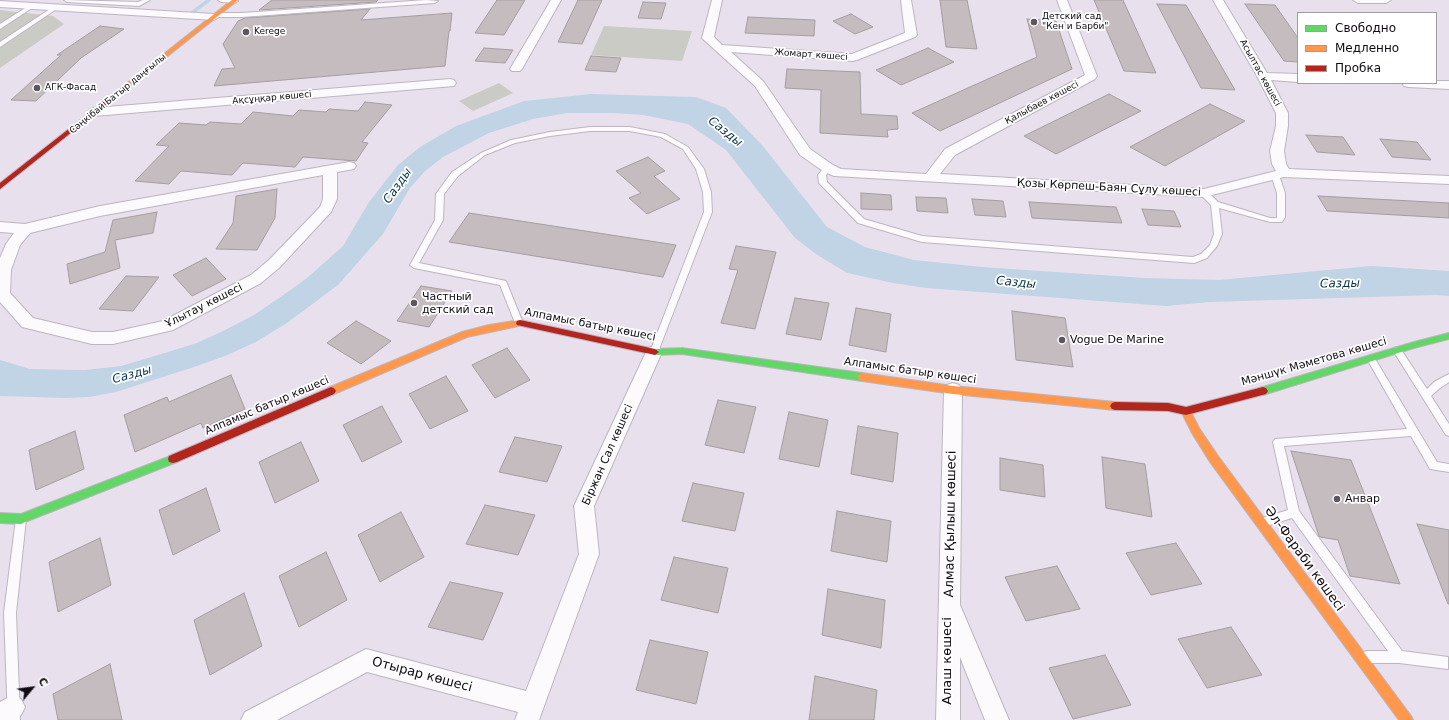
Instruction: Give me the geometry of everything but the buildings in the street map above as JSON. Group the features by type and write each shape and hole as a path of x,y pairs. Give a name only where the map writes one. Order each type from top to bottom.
{"street":[{"name":"Сәңкібай Батыр даңғылы","path":"0,187 235,0"},
{"path":"516,69 556,0"},
{"path":"717,0 708,38 759,84 805,152 833,171"},
{"name":"Жомарт көшесі","path":"719,48 852,58 911,35 906,0"},
{"name":"Қалыбаев көшесі","path":"930,178 950,152 1091,76 1062,0"},
{"name":"Асылтас көшесі","path":"1218,0 1282,113 1282,126 1277,151 1280,174"},
{"path":"1358,0 1386,0"},
{"path":"0,4 215,16"},
{"path":"1262,76 1297,78"},
{"name":"Ақсұңқар көшесі","path":"94,112 450,83"},
{"path":"1428,84 1449,85"},
{"path":"0,227 25,229 100,211 350,166"},
{"name":"Ұлытау көшесі","path":"25,229 13,244 3,270 2,294 28,323 92,338 113,338 167,326 256,279 274,264 326,208 330,199 330,170"},
{"name":"Қозы Көрпеш-Баян Сұлу көшесі","path":"833,171 930,178 1204,193 1280,174 1449,180"},
{"name":"Алпамыс батыр көшесі","path":"0,518 20,519 178,458 465,334 519,323 654,352 682,351 953,390 1116,406 1168,407 1186,411"},
{"name":"Мәншүк Мәметова көшесі","path":"1186,411 1274,388 1397,350 1449,336"},
{"name":"Біржан Сал көшесі","path":"530,712 589,554 584,506 654,352"},
{"name":"Алмас Қылыш көшесі","path":"953,390 949,603 997,720"},
{"name":"Әл-Фараби көшесі","path":"1186,411 1195,430 1214,459 1407,720"},
{"name":"Алаш көшесі","path":"948,720 949,603"},
{"name":"Отырар көшесі","path":"253,720 366,660 530,712"}],"lane":[{"path":"67,0 139,4 147,0"},
{"path":"221,0 235,0"},
{"path":"215,16 435,1"},
{"path":"0,27 32,6"},
{"path":"0,45 55,8"},
{"path":"519,323 503,283 414,265 439,220 440,194 455,174 482,154 514,141 550,134 590,129 630,129 663,135 686,148 700,169 707,192 708,212 654,352"},
{"path":"833,171 822,175 823,183 861,221 922,239 1194,260 1204,256 1213,246 1218,234 1215,204"},
{"path":"1204,193 1215,204 1270,220 1279,220 1281,217 1280,174"},
{"path":"1397,350 1449,432"},
{"path":"1371,359 1434,466 1449,468"},
{"path":"1426,396 1437,385 1449,378"},
{"path":"1399,657 1294,514 1278,442 1414,432"},
{"path":"1261,522 1294,514"},
{"path":"9,714 10,613 20,519"},
{"path":"1360,657 1399,657 1448,663"}],"shaded area":[{"path":"0,10 53,16 64,24 0,68"},
{"path":"604,26 692,31 682,61 591,55"},
{"path":"499,83 513,93 473,111 459,101"}],"water":[{"name":"Сазды","path":"591,94 696,97 726,108 762,145 827,227 865,247 914,260 982,267 1145,278 1219,280 1371,266 1449,271 1449,296 1436,295 1210,302 1166,306 926,288 893,283 847,273 816,254 795,238 726,150 688,124 643,115 613,113 567,113 533,119 489,133 443,157 425,171 410,188 383,234 338,285 287,323 256,342 225,356 116,392 89,397 65,398 0,396 0,360 30,369 85,370 121,366 197,343 223,331 254,315 279,298 307,278 343,246 369,202 398,165 420,147 456,126 524,101"}],"waterway":[{"path":"193,12 209,0"}],"traffic: fast":[{"path":"1263,391 1414,345 1449,336"},
{"path":"655,352 682,351 862,377"},
{"path":"0,518 21,519 173,459"}],"traffic: slow":[{"path":"123,89 235,0"},
{"path":"331,391 465,334 520,323"},
{"path":"862,377 953,390 1115,406"},
{"path":"1186,411 1195,430 1214,459 1407,720"}],"traffic: jam":[{"path":"0,187 123,89"},
{"path":"520,323 655,352"},
{"path":"173,459 331,391"},
{"path":"1115,406 1168,407 1186,411 1263,391"}],"place":[{"name":"Детский сад \"Кен и Барби\"","path":"1034,22"},
{"name":"Kerege","path":"246,32"},
{"name":"АГК-Фасад","path":"37,88"},
{"name":"Частный детский сад","path":"414,303"},
{"name":"Vogue De Marine","path":"1062,340"},
{"name":"Анвар","path":"1337,499"}]}
